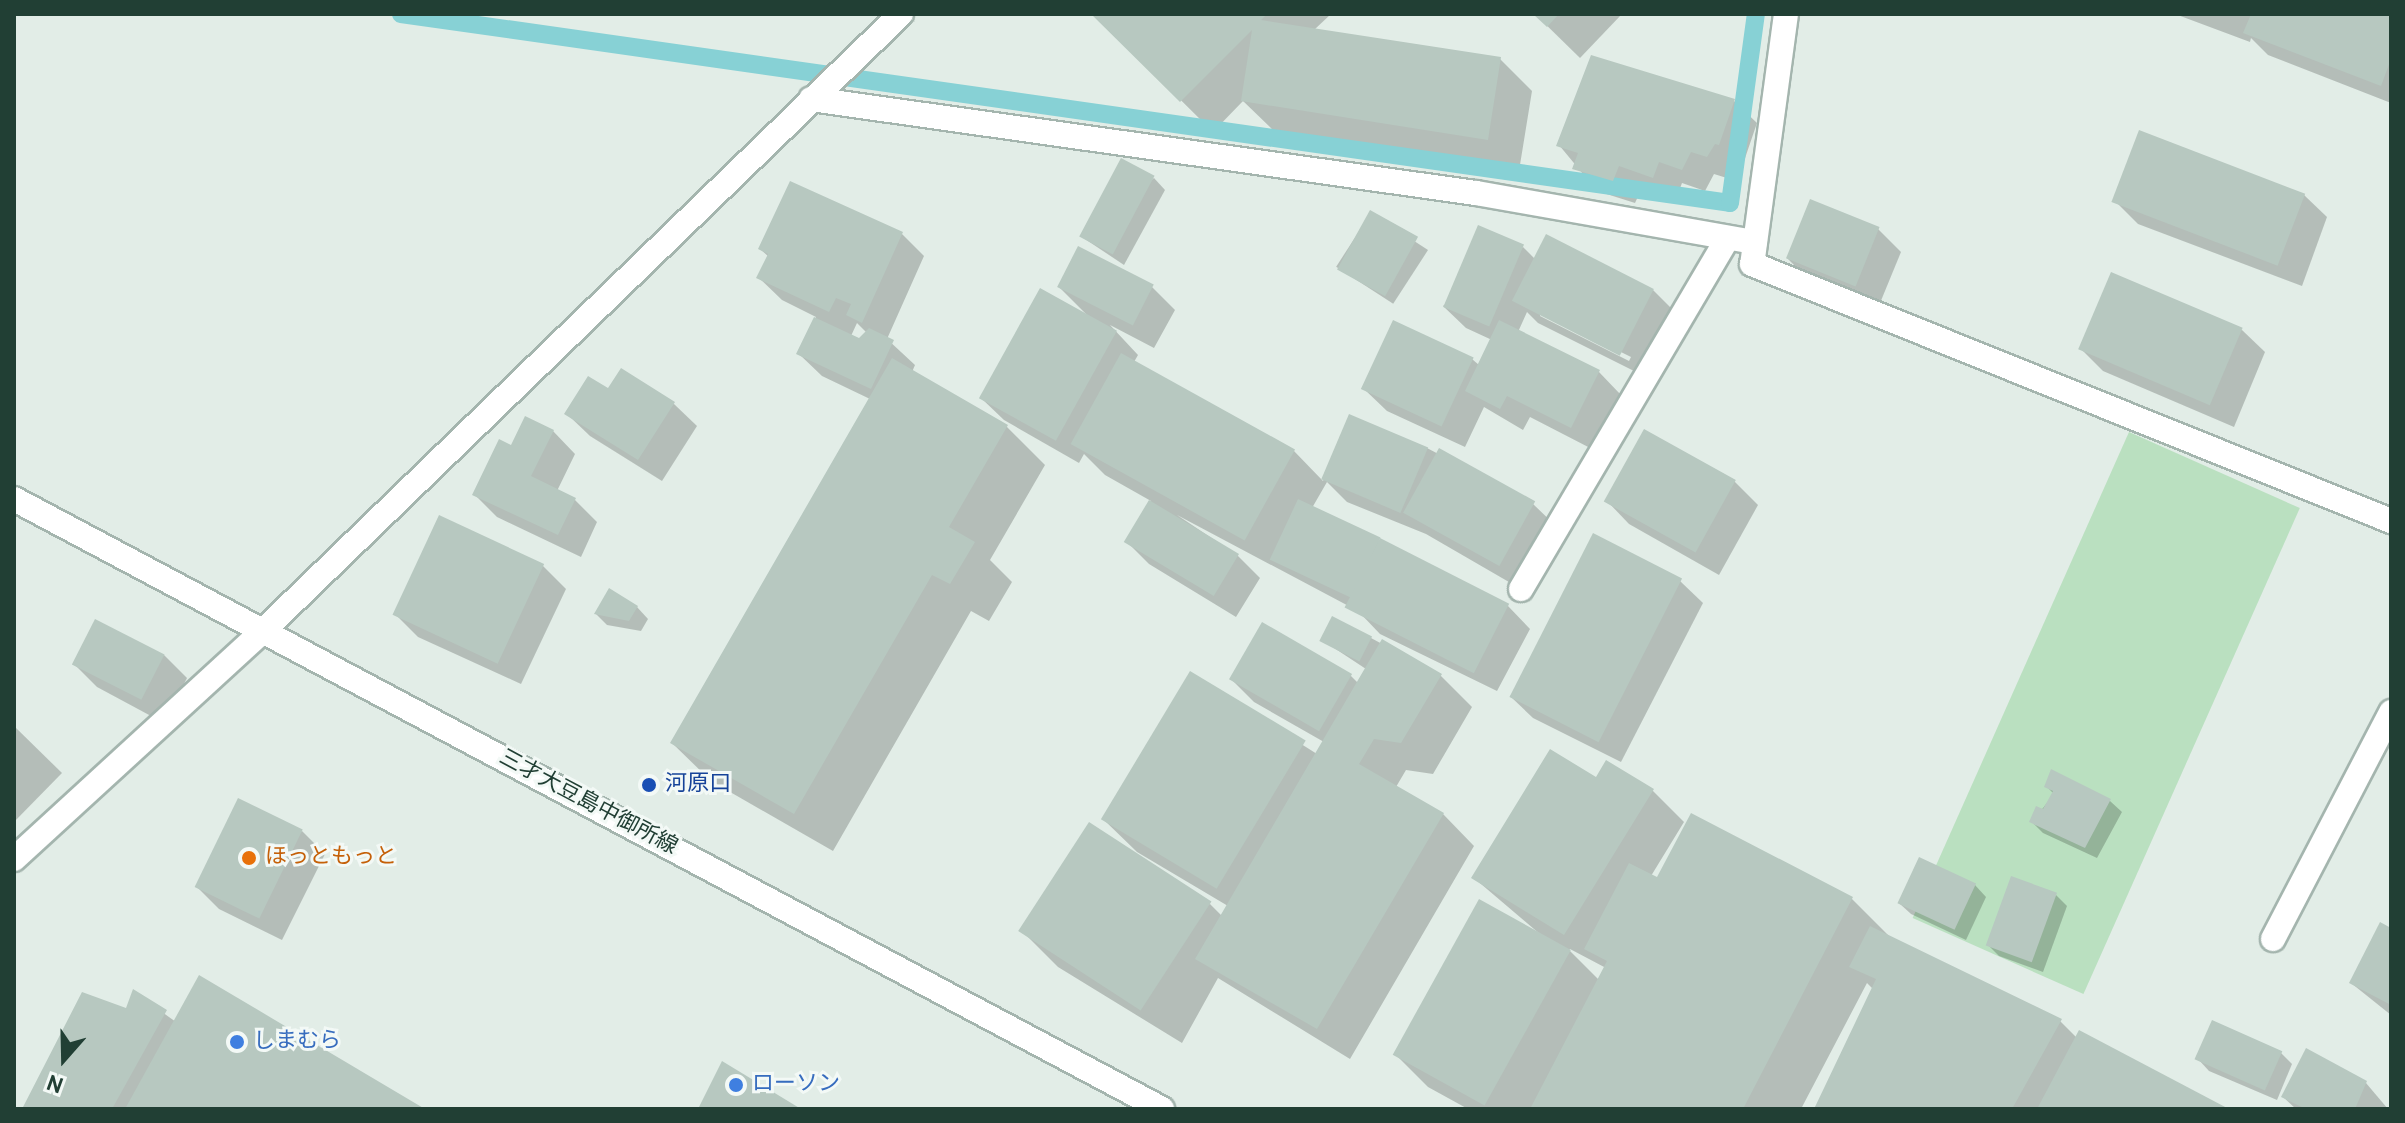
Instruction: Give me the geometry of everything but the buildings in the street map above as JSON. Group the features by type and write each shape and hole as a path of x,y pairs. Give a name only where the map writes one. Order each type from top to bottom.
{"street":[{"path":"14,859 264,630 901,14"},
{"path":"1786,14 1752,264 2391,521"},
{"path":"811,99 1476,193 1755,242"},
{"path":"1521,589 1728,238"},
{"name":"三才大豆島中御所線","path":"14,499 264,630 1128,1101 1162,1109"},
{"path":"2273,939 2391,712"}],"green space":[{"path":"2129,432 2300,508 2083,994 1913,918"}],"waterway":[{"path":"401,14 1730,203 1756,14"}],"place":[{"name":"河原口","path":"649,785"},
{"name":"ほっともっと","path":"249,858"},
{"name":"しまむら","path":"237,1042"},
{"name":"ローソン","path":"736,1085"}]}
